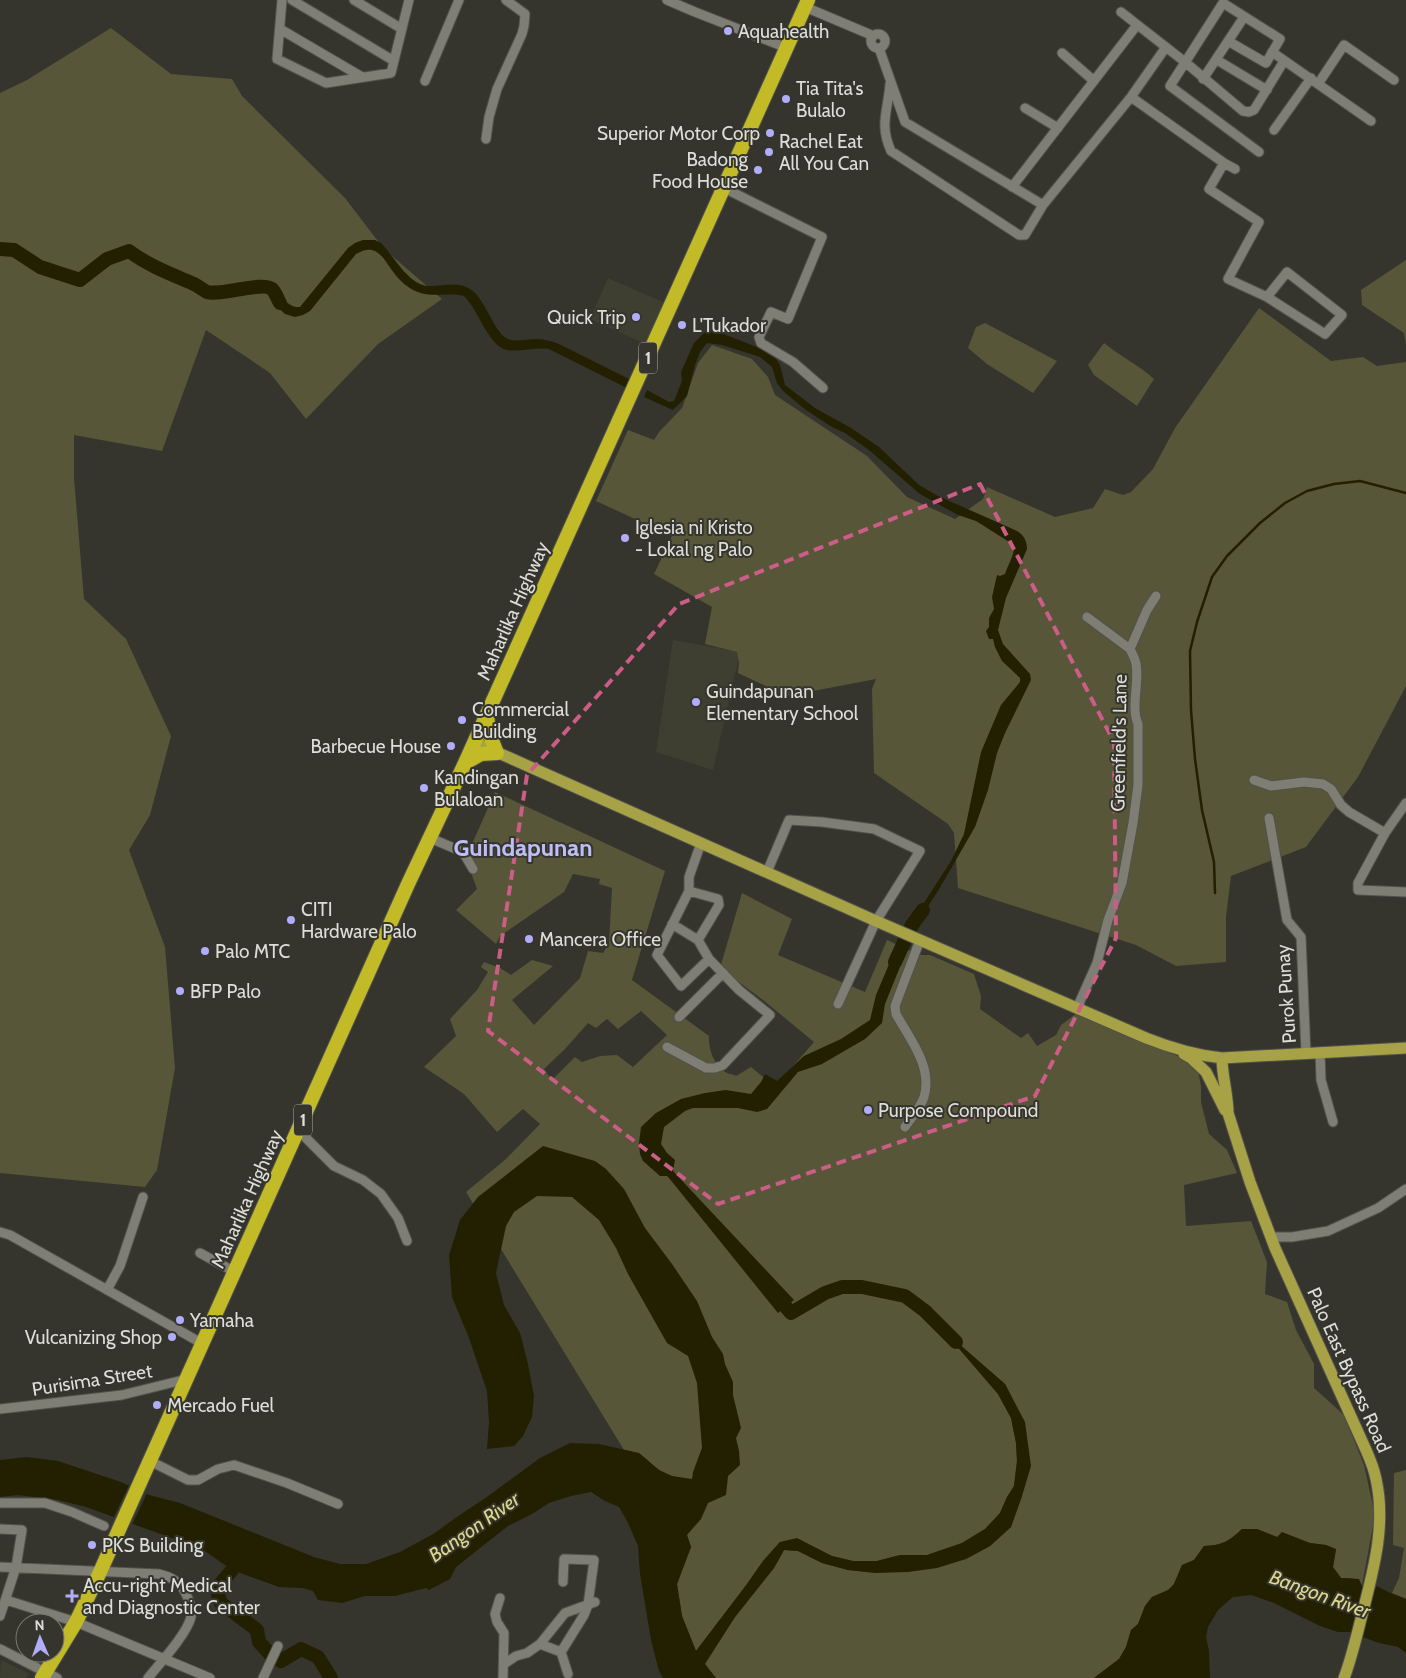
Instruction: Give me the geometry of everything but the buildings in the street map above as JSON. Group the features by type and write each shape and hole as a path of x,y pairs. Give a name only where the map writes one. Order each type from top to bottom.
{"highway":[{"name":"Maharlika Highway","path":"100,1572 807,3"},
{"path":"465,763 481,754 498,753 489,733 487,715"},
{"name":"1","path":"46,1677 76,1622 100,1572"}],"main road":[{"path":"474,742 900,932 1176,1049 1222,1058 1406,1048"},
{"name":"Palo East Bypass Road","path":"1176,1049 1191,1058 1206,1072"},
{"name":"Palo East Bypass Road","path":"1206,1056 1201,1060 1222,1106 1228,1113"},
{"name":"Palo East Bypass Road","path":"1222,1058 1228,1113 1250,1182 1271,1237 1366,1450 1376,1478 1380,1503 1380,1528 1371,1579 1344,1678"}],"street":[{"path":"282,0 277,59 326,83 391,73 409,0"},
{"path":"292,0 394,61"},
{"path":"354,0 402,28"},
{"path":"425,81 459,0"},
{"path":"486,139 489,117 497,89 524,26 525,14 506,0"},
{"path":"667,0 787,48"},
{"path":"1228,41 1266,63 1280,39 1224,2 1170,86 1259,152"},
{"path":"807,3 870,34 872,38 877,35 883,37 884,44 879,48 905,122 1043,205"},
{"path":"1121,12 1185,62 1243,111 1249,112 1254,110 1284,61"},
{"path":"1203,79 1244,17"},
{"path":"1012,187 1137,25"},
{"path":"280,28 362,77"},
{"path":"1274,130 1344,45 1394,80"},
{"path":"890,80 884,129 886,141 891,151 1020,234 1025,235 1043,205 1131,97 1166,47"},
{"path":"1272,52 1371,120"},
{"path":"1062,53 1094,81"},
{"path":"1217,60 1267,90"},
{"path":"1131,97 1235,169"},
{"path":"1025,108 1058,128"},
{"path":"1224,163 1209,189 1259,222 1228,279 1267,297 1325,334 1342,315 1287,272 1267,297"},
{"path":"724,188 822,237 788,319 772,312 760,337 761,342 793,362 823,388"},
{"name":"Greenfield's Lane","path":"1130,650 1147,610 1156,596"},
{"name":"Greenfield's Lane","path":"1077,1008 1097,963 1108,920 1122,883 1134,823 1138,785 1136,661 1130,650 1087,617"},
{"path":"1254,780 1272,786 1304,782 1323,784 1331,789 1349,812 1385,833"},
{"path":"1406,803 1385,833 1358,883 1358,890 1406,892"},
{"name":"Purok Punay","path":"1268,818 1287,920 1301,937 1306,1053"},
{"path":"767,872 789,820 874,829 920,851 876,921 838,1004"},
{"path":"430,838 463,852 473,869"},
{"path":"701,842 689,876 689,891 657,955 681,986 709,958"},
{"path":"689,891 718,898 719,901 719,905 698,940"},
{"path":"667,1047 706,1068 715,1068 723,1065 770,1015 739,990 709,958 698,940 672,924"},
{"path":"905,1127 924,1099 927,1081 923,1063 896,1014 895,1006 917,939"},
{"path":"679,1017 723,973"},
{"path":"1320,1052 1322,1080 1334,1122"},
{"path":"298,1130 334,1166 363,1180 381,1194 398,1218 407,1241"},
{"path":"1271,1237 1292,1237 1328,1231 1378,1208 1406,1189"},
{"path":"107,1290 120,1266 143,1197"},
{"path":"0,1232 10,1235 203,1344"},
{"path":"200,1253 235,1272"},
{"name":"Purisima Street","path":"0,1410 122,1395 188,1379"},
{"path":"150,1461 188,1480 198,1480 218,1468 234,1465 286,1482 338,1504"},
{"path":"0,1503 45,1503 104,1526"},
{"path":"0,1530 22,1530 16,1567 0,1616"},
{"path":"562,1582 564,1559 594,1560 592,1604 561,1652 568,1674"},
{"path":"0,1567 159,1574 171,1577 181,1585 187,1596 191,1616 187,1626 148,1678"},
{"path":"500,1598 495,1614 497,1622 504,1633 503,1678"},
{"path":"6,1600 76,1622 210,1678"},
{"path":"504,1664 516,1656 527,1653 540,1644 565,1613 592,1604"},
{"path":"540,1644 561,1652"},
{"path":"263,1678 278,1646"},
{"path":"0,1649 46,1677"}],"highlighted area":[{"path":"980,484 1114,742 1116,938 1035,1096 718,1204 488,1031 527,775 679,604"}],"shaded area":[{"path":"111,28 171,74 232,79 242,96 345,198 384,249 442,299 378,344 306,419 270,373 206,330 162,451 74,435 74,478 84,599 126,639 171,736 150,815 129,850 165,947 175,1068 157,1170 145,1187 0,1173 0,93 27,80"},
{"path":"1406,260 1406,345 1404,333 1362,305 1361,290"},
{"path":"608,278 667,304 648,345 590,319"},
{"path":"1259,308 1331,361 1363,357 1377,366 1406,362 1406,686 1358,777 1306,847 1231,876 1226,917 1226,962 1176,966 1136,945 958,888 954,833 948,824 874,773 872,689 876,679 787,696 738,673 737,652 705,644 712,607 654,574 672,536 596,501 628,430 654,440 659,432 682,408 698,363 712,345 752,359 768,377 775,395 867,456 907,497 955,519 983,499 987,487 1055,517 1093,508 1105,489 1123,495 1131,492 1153,469 1175,428"},
{"path":"985,323 1057,361 1033,393 987,364 968,348 976,327"},
{"path":"1104,343 1154,379 1137,406 1094,375 1088,365"},
{"name":"Guindapunan Elementary School","path":"673,640 740,652 713,770 656,752"},
{"path":"495,792 665,871 632,980 709,1036 711,1051 715,1061 725,1072 736,1076 751,1067 775,1087 814,1042 720,968 742,893 792,919 778,955 865,992 887,940 919,955 930,955 974,974 981,996 980,1009 1021,1038 1028,1033 1037,1046 1056,1035 1061,1025 1077,1013 1187,1060 1198,1070 1201,1102 1209,1134 1227,1150 1237,1173 1184,1185 1186,1226 1251,1221 1267,1262 1265,1294 1287,1302 1296,1330 1314,1364 1314,1388 1344,1415 1364,1465 1375,1515 1362,1585 1352,1578 1341,1578 1333,1567 1336,1550 1326,1545 1277,1537 1257,1529 1242,1529 1225,1542 1204,1546 1194,1560 1182,1565 1174,1584 1169,1590 1152,1597 1145,1606 1138,1624 1131,1630 1126,1647 1119,1659 1094,1678 716,1678 704,1664 735,1617 774,1568 784,1550 798,1551 822,1563 848,1570 876,1573 966,1559 990,1546 1011,1527 1022,1496 1014,1402 1005,1384 946,1333 998,1394 1011,1418 1017,1461 1014,1486 1000,1513 985,1529 962,1543 927,1555 900,1555 877,1561 853,1561 832,1556 815,1548 780,1542 763,1561 696,1651 682,1616 677,1584 691,1547 687,1535 692,1480 666,1474 643,1456 624,1450 466,1192 506,1159 540,1124 523,1109 497,1132 464,1094 424,1067 456,1036 450,1019 477,990 488,972 481,967 484,962 500,968 511,975 532,960 553,966 512,1000 534,1025 580,978 588,951 603,953 609,943 612,888 599,884 600,879 573,874 564,892 500,936 496,944 456,910 477,889 470,870 463,860","holes":["641,1011 667,1035 633,1067 617,1055 600,1056 582,1062 575,1057 552,1080 544,1069 588,1023 596,1028 607,1019 618,1029"]},
{"path":"1406,1470 1406,1599 1392,1593 1399,1578 1404,1548 1393,1545 1394,1473"},
{"path":"1,1660 29,1674 26,1678 0,1678"}],"water":[{"path":"363,240 375,240 381,243 403,271 420,284 432,286 453,284 473,291 482,302 498,330 506,338 517,341 542,339 559,344 633,381 629,389 549,349 507,350 500,347 489,335 464,296 429,295 415,291 399,279 383,258 375,251 369,250 356,254 310,311 303,315 295,317 285,314 276,306 269,294 270,287 273,287 291,305 300,307 348,248"},
{"path":"716,331 759,348 776,359 780,365 785,385 815,408 851,428 879,447 919,485 938,496 1015,530 1025,540 1027,549 1006,598 998,630 1003,644 1030,674 1031,680 997,753 988,790 975,827 938,891 915,926 909,923 951,861 964,834 981,752 1001,705 1020,682 1020,678 1002,661 993,639 989,639 986,631 989,627 989,618 994,609 992,597 997,575 1005,574 1014,545 976,521 958,515 920,494 869,450 806,410 783,391 777,383 772,367 760,357 722,345 707,343 700,352 695,365 687,396 673,410 644,397 647,390 669,402 674,401 682,381 681,372 694,343 705,332"},
{"path":"898,943 908,947 885,1004 882,1023 865,1039 822,1064 798,1072 767,1109 757,1112 738,1108 693,1108 685,1111 664,1127 661,1144 675,1160 673,1171 794,1300 778,1313 669,1178 667,1176 660,1176 643,1161 639,1143 641,1127 656,1113 681,1099 726,1090 751,1094 765,1074 777,1081 804,1056 841,1039 870,1020 876,995"},
{"name":"Bangon River","path":"543,1146 595,1161 606,1169 624,1189 645,1228 697,1301 712,1337 723,1354 733,1382 733,1395 741,1428 736,1438 740,1465 728,1476 726,1495 708,1503 701,1519 687,1535 691,1547 677,1584 682,1616 696,1651 763,1561 780,1542 797,1538 832,1556 853,1561 877,1561 900,1555 927,1555 962,1543 985,1529 1000,1513 1014,1486 1017,1461 1011,1418 998,1394 942,1329 1005,1384 1025,1422 1031,1466 1011,1527 990,1546 966,1559 937,1568 908,1572 876,1573 848,1570 822,1563 798,1551 784,1550 774,1568 735,1617 705,1664 716,1678 663,1678 659,1671 651,1640 640,1574 638,1546 619,1507 591,1492 549,1503 508,1526 456,1567 450,1579 429,1590 426,1588 395,1596 365,1596 342,1603 318,1600 313,1591 303,1588 279,1587 232,1570 202,1549 86,1507 58,1500 18,1495 0,1497 0,1460 27,1457 58,1461 121,1482 149,1495 180,1503 314,1557 340,1564 366,1564 400,1552 435,1533 540,1458 570,1443 599,1444 639,1453 659,1470 672,1476 692,1479 702,1448 697,1383 688,1356 667,1343 599,1220 572,1197 537,1196 514,1212 506,1226 496,1273 504,1305 520,1333 534,1396 532,1417 523,1436 514,1446 487,1449 489,1422 487,1391 469,1338 452,1297 449,1255 460,1220 478,1197"},
{"name":"Bangon River","path":"1242,1529 1257,1529 1277,1537 1282,1532 1310,1543 1326,1545 1336,1549 1333,1567 1341,1578 1359,1579 1362,1586 1375,1589 1377,1586 1406,1599 1406,1653 1398,1647 1379,1643 1349,1632 1338,1632 1320,1626 1274,1603 1251,1595 1233,1597 1218,1610 1208,1627 1206,1637 1209,1651 1210,1678 1094,1678 1119,1659 1126,1647 1131,1630 1138,1624 1145,1606 1152,1597 1168,1590 1174,1584 1182,1565 1194,1560 1204,1546 1225,1542"}],"pier":[{"path":"130,1483 148,1491 131,1527 113,1519"}],"waterway":[{"path":"0,249 14,250 40,267 80,280 107,259 129,251 152,265 207,292 214,293 251,287 267,287 272,289 280,303"},
{"path":"1215,893 1214,862 1202,810 1195,759 1191,710 1190,651 1197,622 1212,577 1227,556 1260,523 1285,503 1307,491 1334,484 1360,481 1406,493"},
{"path":"895,962 912,925 923,910"},
{"path":"774,1293 791,1313 825,1293 842,1287 862,1287 905,1296 925,1311 956,1342"},
{"path":"232,1570 221,1583 218,1595 221,1603 257,1630 259,1642 270,1654 281,1661 301,1649 318,1657 331,1678"}],"place":[{"name":"Aquahealth","path":"728,31"},
{"name":"Tia Tita's Bulalo","path":"786,99"},
{"name":"Superior Motor Corp","path":"770,133"},
{"name":"Rachel Eat All You Can","path":"769,152"},
{"name":"Badong Food House","path":"758,170"},
{"name":"Quick Trip","path":"636,317"},
{"name":"L'Tukador","path":"682,325"},
{"name":"Iglesia ni Kristo - Lokal ng Palo","path":"625,538"},
{"name":"Guindapunan Elementary School","path":"696,702"},
{"name":"Commercial Building","path":"462,720"},
{"name":"Barbecue House","path":"451,746"},
{"name":"Kandingan Bulaloan","path":"424,788"},
{"name":"CITI Hardware Palo","path":"291,920"},
{"name":"Mancera Office","path":"529,939"},
{"name":"Palo MTC","path":"205,951"},
{"name":"BFP Palo","path":"180,991"},
{"name":"Purpose Compound","path":"868,1110"},
{"name":"Yamaha","path":"180,1320"},
{"name":"Vulcanizing Shop","path":"172,1337"},
{"name":"Mercado Fuel","path":"157,1405"},
{"name":"PKS Building","path":"92,1545"},
{"name":"Accu-right Medical and Diagnostic Center","path":"72,1596"}],"district":[{"name":"Guindapunan","path":"523,847"}]}
